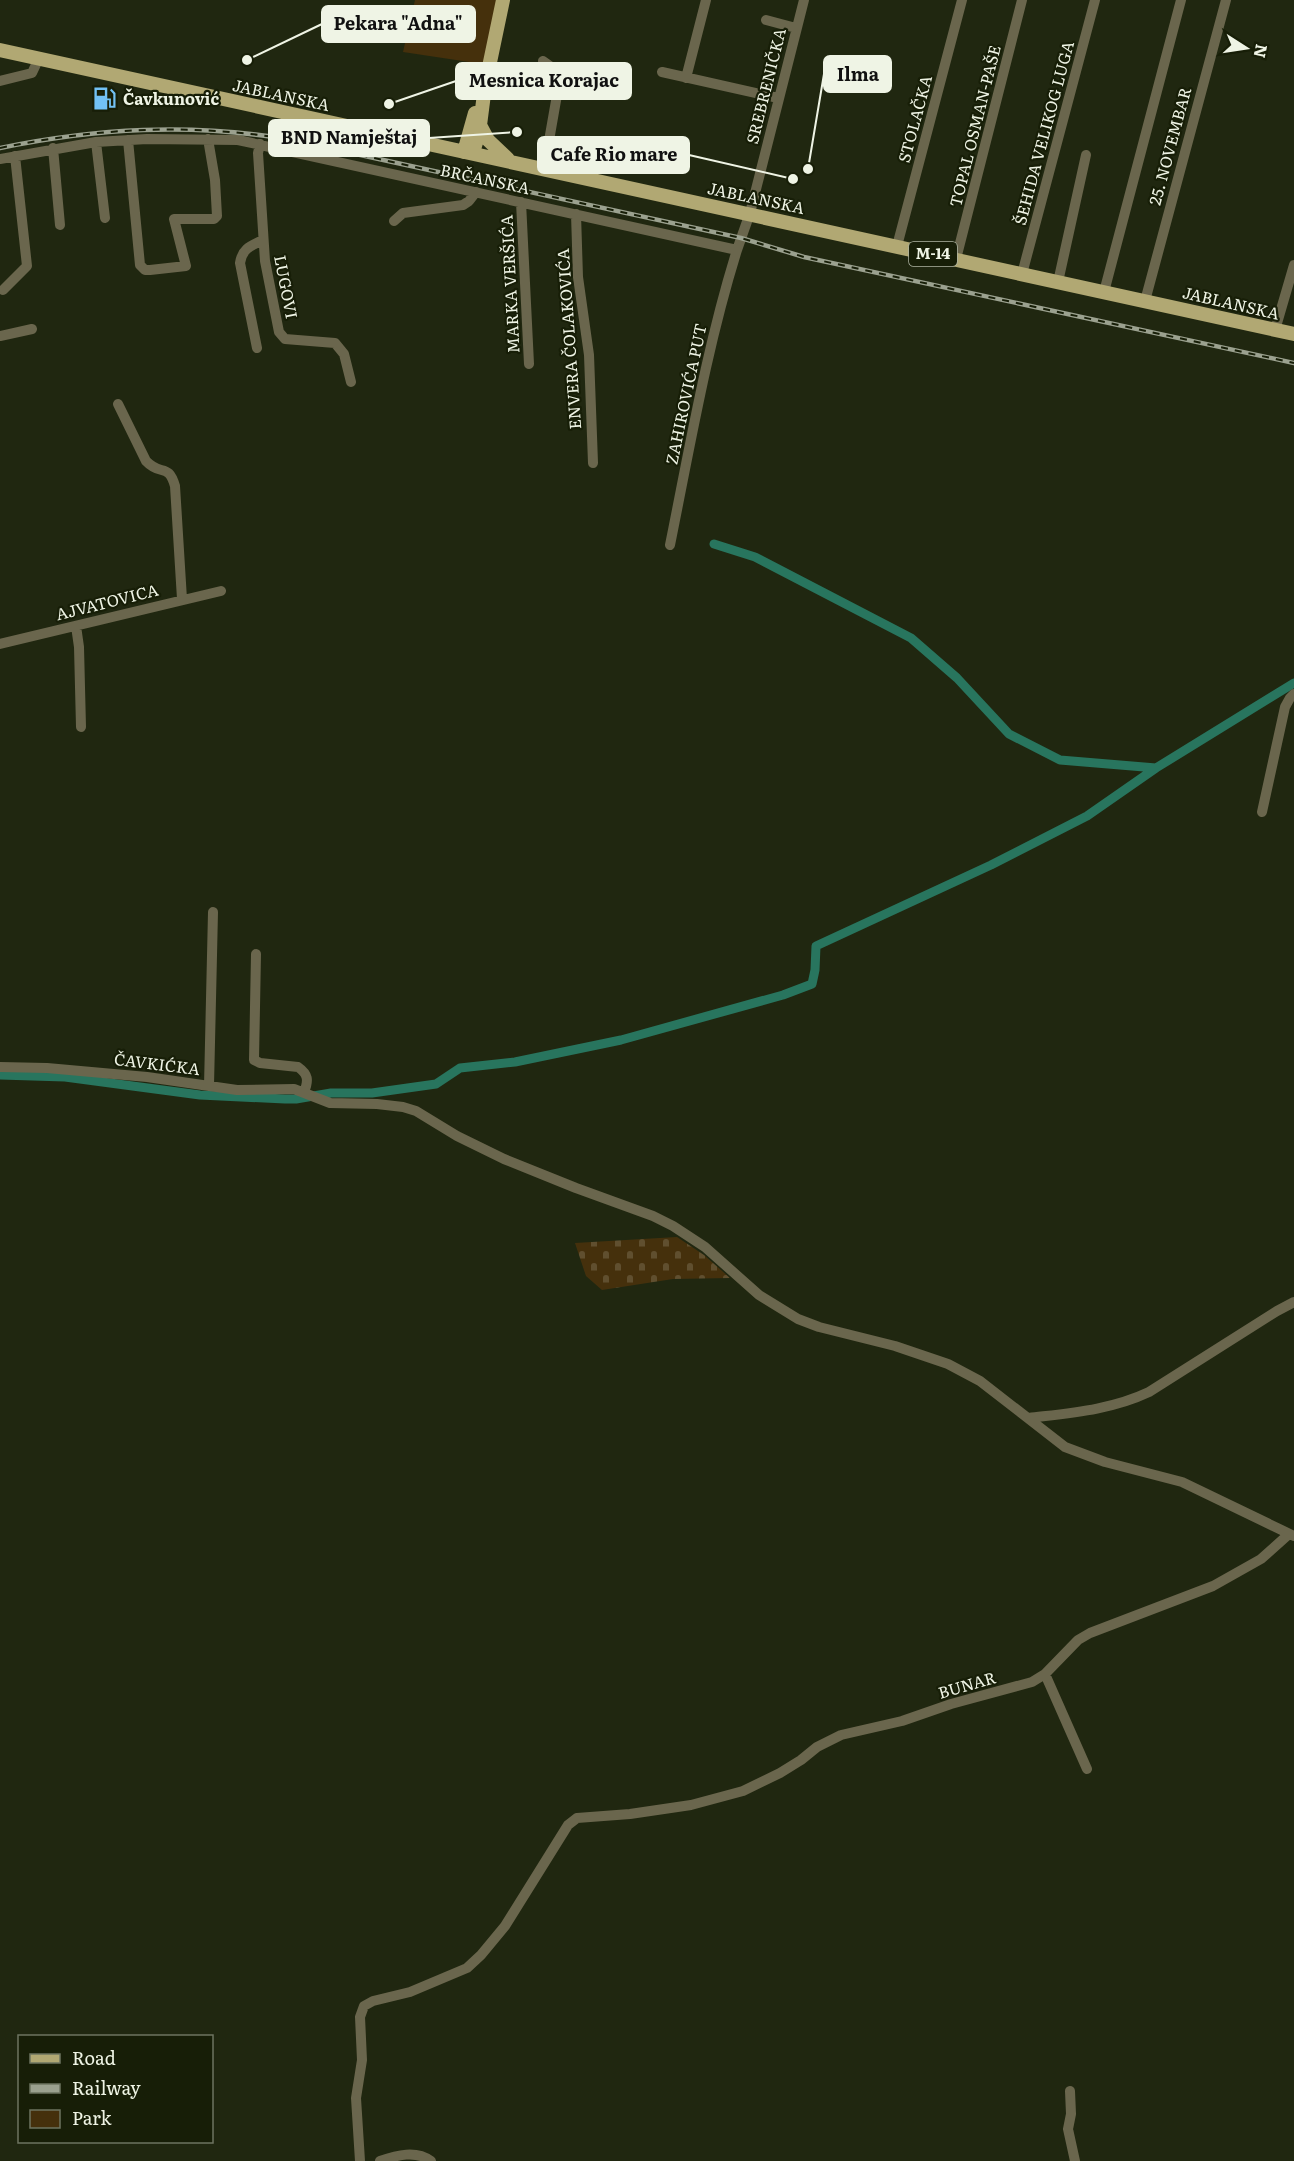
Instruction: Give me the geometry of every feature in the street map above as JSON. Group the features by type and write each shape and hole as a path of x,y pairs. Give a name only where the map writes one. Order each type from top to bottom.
{"main road":[{"path":"467,152 485,86 503,0"},
{"name":"JABLANSKA","path":"0,50 1294,334"},
{"path":"467,152 476,142 485,86"},
{"path":"480,125 488,140 512,162"}],"street":[{"path":"686,78 706,0"},
{"name":"SREBRENIČKA","path":"737,250 750,213 804,0"},
{"name":"STOLAČKA","path":"897,246 962,0"},
{"name":"TOPAL OSMAN-PAŠE","path":"956,259 1022,0"},
{"name":"ŠEHIDA VELIKOG LUGA","path":"1022,274 1095,0"},
{"path":"1104,292 1181,0"},
{"name":"25. NOVEMBAR","path":"1145,301 1226,0"},
{"path":"766,21 796,28"},
{"path":"0,81 32,73 39,58"},
{"path":"543,61 556,71 560,78 544,169"},
{"path":"662,72 778,98"},
{"path":"128,140 140,265 145,270 150,270 186,266 174,219 214,219 217,216 215,180 208,139"},
{"name":"BRČANSKA","path":"0,159 96,142 238,140 737,250"},
{"path":"96,142 105,218"},
{"name":"LUGOVI","path":"260,144 258,153 265,261 281,336 290,340 335,343 344,354 351,382"},
{"path":"53,148 60,225"},
{"path":"3,290 27,266 15,156"},
{"path":"1058,282 1086,156"},
{"path":"394,221 403,213 463,205 476,192"},
{"name":"MARKA VERŠIĆA","path":"521,202 529,364"},
{"name":"ENVERA ČOLAKOVIĆA","path":"576,214 578,277 589,354 593,463"},
{"path":"257,348 240,263 245,249 263,240"},
{"name":"ZAHIROVIĆA PUT","path":"670,545 722,297 737,250"},
{"path":"1275,330 1294,265"},
{"path":"0,336 32,330"},
{"path":"118,404 146,461 156,469 172,474 175,486 182,599"},
{"name":"AJVATOVICA","path":"0,644 222,591"},
{"path":"76,626 80,668 81,727"},
{"path":"1262,812 1285,708 1294,694"},
{"path":"209,1086 213,912"},
{"path":"256,954 254,1060 260,1064 298,1067 307,1076 307,1093 330,1103 377,1104 410,1109 477,1147 504,1159 576,1188 653,1215 688,1235 721,1260 759,1295 798,1318 819,1327 906,1349 948,1364 980,1381 1065,1447 1083,1455 1182,1482 1292,1535"},
{"name":"ČAVKIĆKA","path":"0,1067 47,1068 147,1077 237,1090 294,1089 307,1093"},
{"path":"1029,1418 1100,1409 1130,1401 1149,1392 1294,1302"},
{"name":"BUNAR","path":"360,2161 356,2098 362,2060 360,2017 364,2006 373,2001 410,1992 467,1968 493,1943 568,1825 577,1818 630,1814 691,1805 743,1791 780,1773 818,1747 841,1735 902,1721 951,1704 1032,1682 1045,1674 1078,1640 1090,1633 1213,1586 1261,1559 1292,1535"},
{"path":"1045,1674 1087,1769"},
{"path":"1070,2091 1071,2114 1068,2129 1075,2161"},
{"path":"380,2161 405,2154 424,2156 431,2161"}],"green space":[{"path":"415,0 503,0 489,65 403,52"},
{"path":"677,1237 704,1255 730,1278 673,1279 602,1290 586,1276 575,1243"}],"waterway":[{"path":"714,544 755,557 911,638 957,678 1009,734 1060,760 1156,768"},
{"path":"0,1075 65,1077 200,1095 296,1099 331,1093 372,1093 436,1084 460,1068 515,1062 621,1040 783,995 812,984 816,946 991,865 1087,816 1156,768 1294,683"}],"railway":[{"path":"0,148 72,136 143,130 214,131 287,139 741,238 804,257 1294,363"}],"place":[{"name":"Pekara \"Adna\"","path":"247,60"},
{"name":"Čavkunović","path":"105,99"},
{"name":"Mesnica Korajac","path":"389,104"},
{"name":"BND Namještaj","path":"517,132"},
{"name":"Ilma","path":"808,169"},
{"name":"Cafe Rio mare","path":"793,179"}]}
